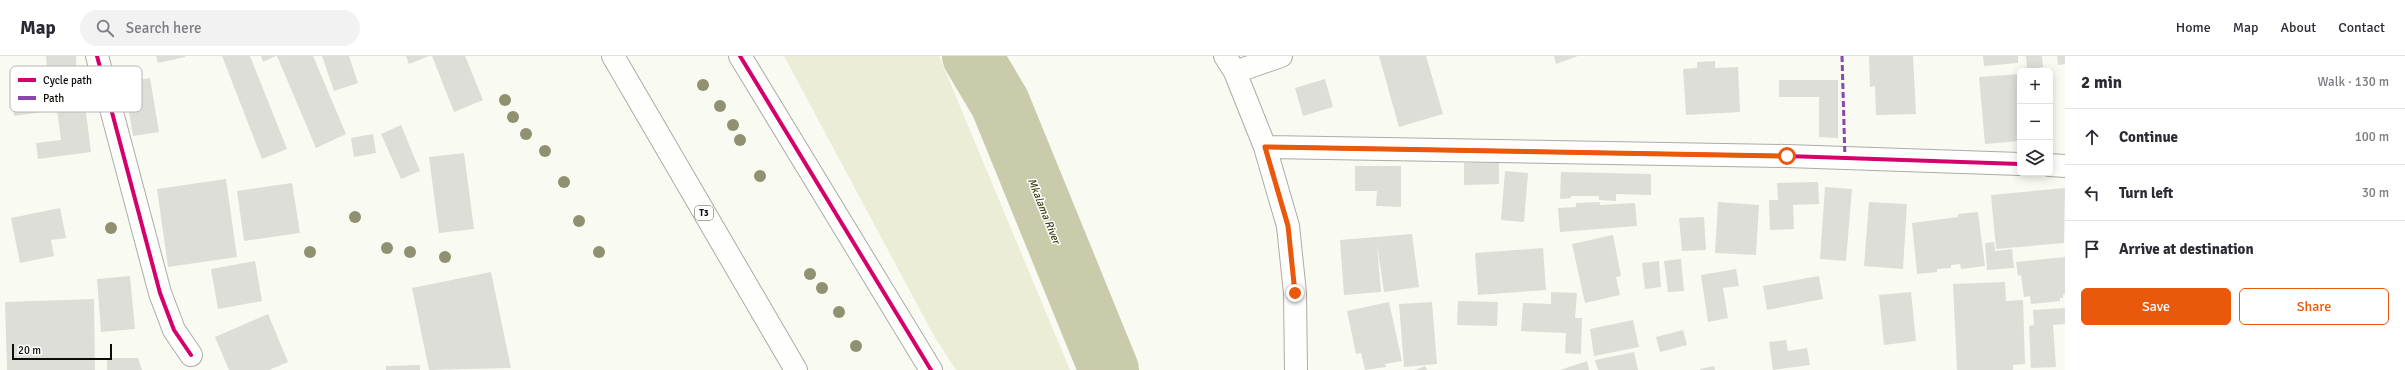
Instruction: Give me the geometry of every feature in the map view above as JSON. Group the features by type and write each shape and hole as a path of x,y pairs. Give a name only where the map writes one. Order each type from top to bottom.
{"main road":[{"path":"96,56 99,66"},
{"name":"T3","path":"613,56 796,370"},
{"path":"740,56 930,370"},
{"path":"1281,56 1230,64 1265,147 1288,226 1295,293 1296,370"},
{"path":"111,112 160,293 174,330 191,355"},
{"path":"1265,147 1787,156 2017,164"},
{"path":"2053,165 2065,166"}],"green space":[{"path":"784,56 939,56 1070,370 956,370 934,336"}],"building":[{"path":"46,56 76,56 76,66 47,66"},
{"path":"156,56 185,56 185,57 158,63"},
{"path":"222,56 250,56 287,149 262,159"},
{"path":"261,56 276,56 263,62"},
{"path":"277,56 313,56 346,134 316,148"},
{"path":"322,56 349,56 358,83 334,91"},
{"path":"406,56 429,56 409,64"},
{"path":"432,56 465,56 483,100 454,112"},
{"path":"1379,56 1426,56 1443,114 1399,127"},
{"path":"1554,56 1578,56 1556,64"},
{"path":"1869,56 1913,56 1916,114 1876,115 1875,86 1870,87"},
{"path":"1983,56 2018,56 2018,63 1984,66"},
{"path":"2026,56 2042,56 2043,67 2027,68"},
{"path":"2057,56 2065,56 2065,64 2058,65"},
{"path":"1715,61 1715,68 1738,67 1740,112 1686,115 1683,69 1697,68 1697,62"},
{"path":"2017,74 2017,141 1985,144 1979,77"},
{"path":"150,78 159,132 133,136 129,112 142,112 142,79"},
{"path":"1325,79 1333,107 1303,116 1295,88"},
{"path":"1779,80 1838,80 1838,138 1819,137 1819,97 1779,97"},
{"path":"14,112 43,112 14,116"},
{"path":"57,112 86,112 91,152 38,159 36,143 61,140"},
{"path":"401,125 420,171 401,179 381,134"},
{"path":"373,134 376,153 354,157 351,138"},
{"path":"464,153 474,229 439,233 429,157"},
{"path":"1499,162 1499,184 1464,185 1464,163"},
{"path":"1355,166 1401,166 1401,207 1376,206 1377,191 1355,191"},
{"path":"1505,171 1528,173 1524,222 1501,220"},
{"path":"1561,172 1651,174 1651,195 1616,194 1616,201 1599,200 1599,196 1571,196 1571,198 1560,199"},
{"path":"226,179 237,257 168,267 157,189"},
{"path":"1818,182 1819,204 1793,205 1794,229 1770,230 1769,200 1778,200 1777,183"},
{"path":"292,183 300,233 244,241 237,191"},
{"path":"1825,187 1852,189 1846,261 1820,259"},
{"path":"2065,188 2064,243 1996,249 1991,195"},
{"path":"1600,202 1600,205 1635,203 1637,226 1560,232 1558,208 1576,207 1576,203"},
{"path":"1718,202 1759,205 1756,255 1715,253"},
{"path":"1869,202 1907,204 1903,269 1864,266"},
{"path":"60,208 66,238 51,240 54,256 20,263 11,218"},
{"path":"1978,212 1985,266 1961,269 1960,264 1951,265 1951,268 1937,269 1937,272 1917,274 1912,223 1958,217 1958,214"},
{"path":"1704,217 1706,250 1682,251 1679,218"},
{"path":"1412,234 1419,287 1384,292 1377,245 1381,292 1344,295 1340,240"},
{"path":"1613,235 1621,276 1616,277 1620,295 1585,303 1572,244"},
{"path":"1994,242 1995,251 2012,249 2014,268 1987,270 1985,243"},
{"path":"1543,248 1546,290 1478,295 1475,253"},
{"path":"2065,257 2065,294 2063,295 2063,298 2060,298 2060,301 2031,304 2030,296 2024,297 2021,275 2018,276 2016,262"},
{"path":"1681,259 1684,291 1668,292 1664,261"},
{"path":"255,261 262,301 218,309 211,269"},
{"path":"1659,261 1661,287 1645,289 1642,263"},
{"path":"1736,269 1739,286 1723,288 1728,318 1708,322 1701,275"},
{"path":"491,272 511,368 429,370 412,288"},
{"path":"130,276 135,329 101,332 97,279"},
{"path":"1819,276 1823,299 1767,310 1763,286"},
{"path":"2005,282 2006,301 2023,300 2025,364 2013,365 2013,370 1957,370 1953,284"},
{"path":"1551,292 1577,293 1575,318 1582,318 1581,354 1565,353 1566,333 1521,331 1523,303 1551,304"},
{"path":"1911,292 1916,341 1884,345 1879,295"},
{"path":"94,299 95,370 7,370 5,302"},
{"path":"1458,301 1498,302 1497,326 1457,325"},
{"path":"1389,302 1402,361 1385,364 1386,367 1365,370 1361,353 1356,354 1347,311"},
{"path":"1432,302 1437,364 1404,367 1399,304"},
{"path":"2065,308 2065,324 2053,325 2056,367 2031,368 2029,326 2034,325 2033,310"},
{"path":"268,314 288,362 269,370 229,370 215,337"},
{"path":"1633,320 1639,347 1594,356 1590,329"},
{"path":"1683,330 1687,345 1660,352 1656,337"},
{"path":"1786,340 1788,351 1807,348 1810,365 1773,370 1769,342"},
{"path":"1634,352 1638,370 1598,370 1595,360"},
{"path":"107,358 138,358 142,370 107,370"},
{"path":"1587,361 1589,370 1560,370"},
{"path":"420,365 420,370 386,370 386,366"},
{"path":"1425,366 1427,370 1415,370"},
{"path":"1714,366 1715,370 1700,370 1700,369"}],"waterway":[{"name":"Mkalama River","path":"972,56 1000,103 1109,370"}],"marked path":[{"path":"1842,56 1845,159"}],"cycle path":[{"path":"97,56 100,66"},
{"path":"740,56 931,370"},
{"path":"112,112 160,293 174,330 191,355"},
{"path":"1265,147 1787,156 2017,164"}],"route":[{"path":"1295,293 1288,226 1265,147 1787,156"}]}
